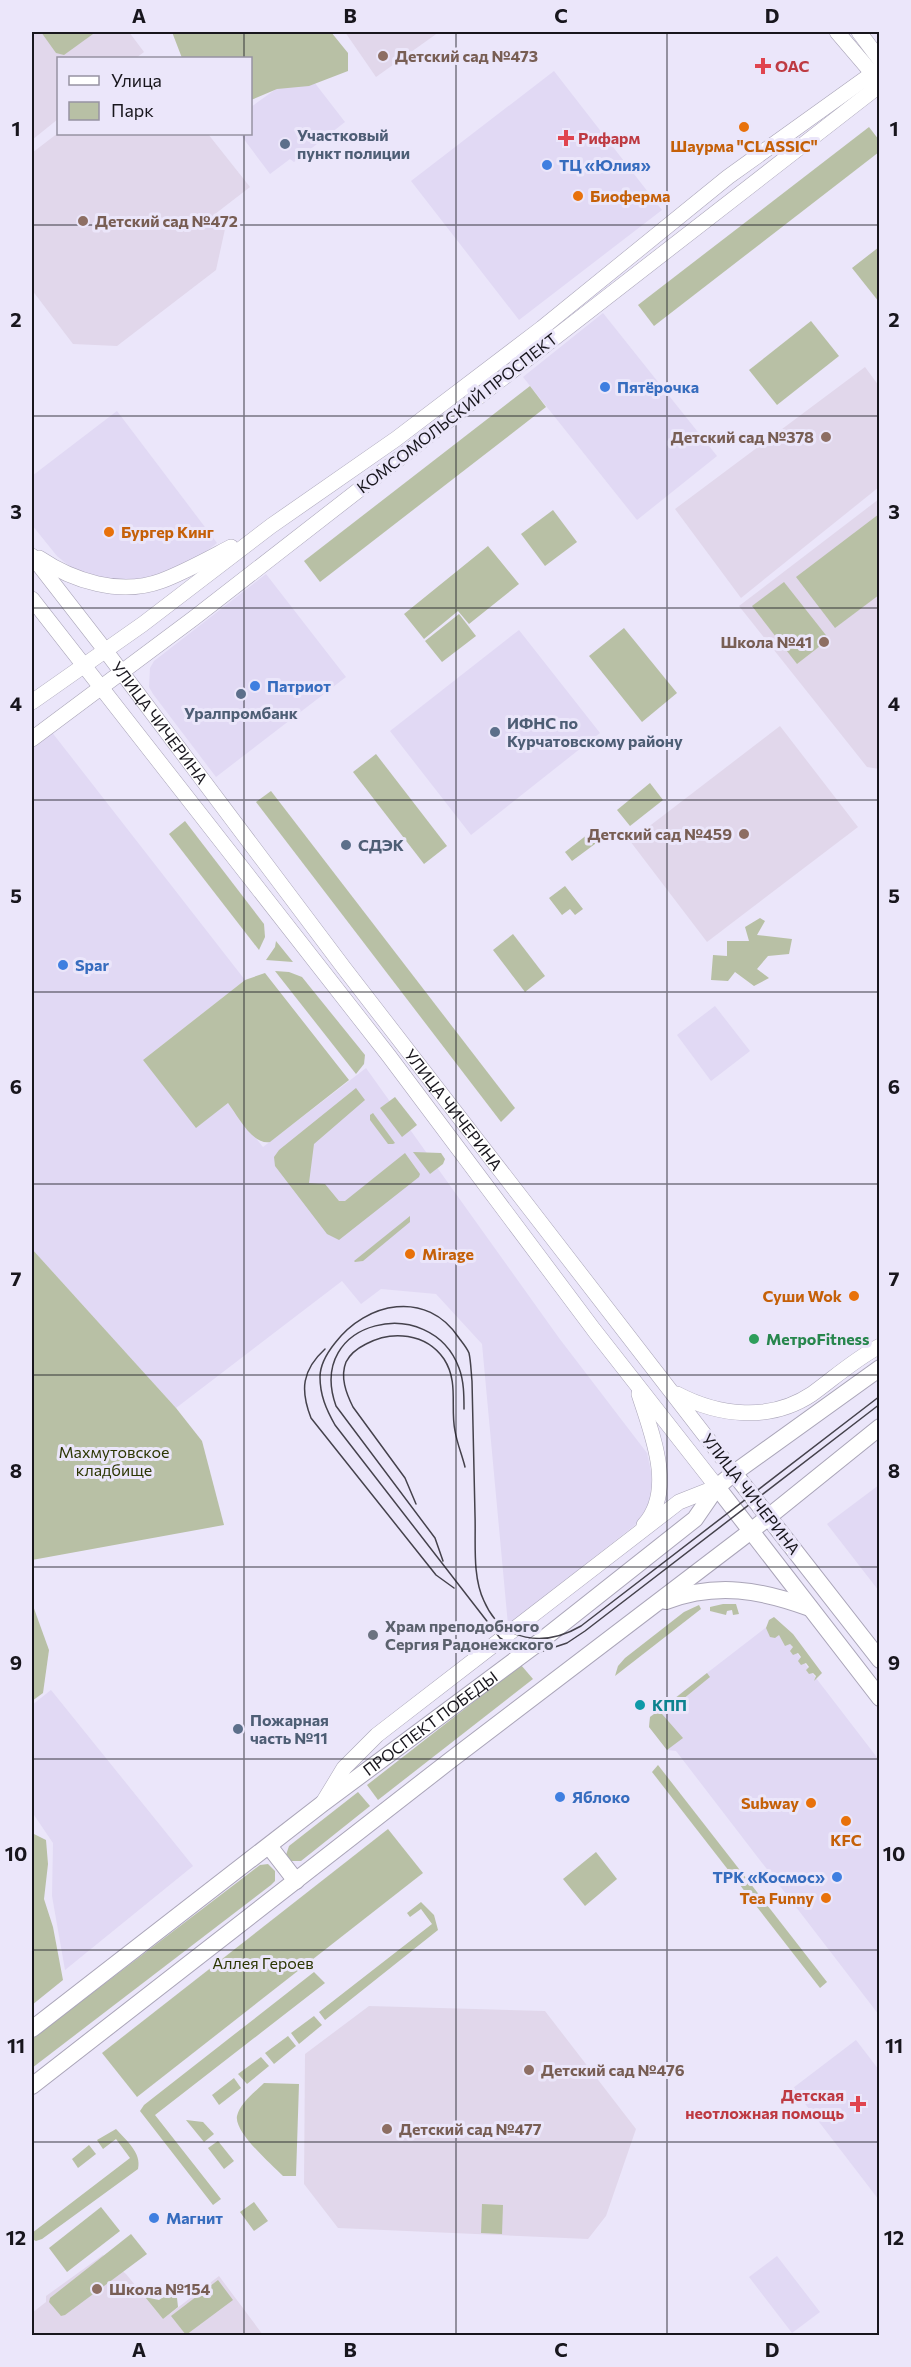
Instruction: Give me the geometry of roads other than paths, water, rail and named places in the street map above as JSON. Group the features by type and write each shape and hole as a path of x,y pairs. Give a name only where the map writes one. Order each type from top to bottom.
{"main road":[{"path":"837,32 878,74"},
{"path":"859,32 878,74"},
{"name":"КОМСОМОЛЬСКИЙ ПРОСПЕКТ","path":"32,702 271,526 396,439 550,322 728,177 878,74"},
{"name":"КОМСОМОЛЬСКИЙ ПРОСПЕКТ","path":"32,739 123,672 878,74"},
{"path":"32,554 59,571 95,584 122,587 158,582 188,570 271,526"},
{"name":"УЛИЦА ЧИЧЕРИНА","path":"32,554 337,959 404,1042 879,1660"},
{"name":"УЛИЦА ЧИЧЕРИНА","path":"32,599 389,1056 636,1384 879,1698"},
{"path":"389,1056 404,1042"},
{"path":"671,1391 709,1408 747,1413 784,1409 810,1395 879,1346"},
{"name":"ПРОСПЕКТ ПОБЕДЫ","path":"32,2029 322,1804 535,1646 695,1520 717,1487 734,1473 879,1368"},
{"path":"634,1536 652,1514 659,1491 658,1462 636,1384"},
{"path":"32,2086 649,1607 751,1531 879,1427"},
{"path":"322,1804 344,1768 377,1736 679,1502 717,1487"},
{"path":"649,1607 690,1592 724,1589 751,1591 782,1598 811,1609"},
{"path":"268,1846 296,1881"}],"tram line":[{"path":"880,1396 581,1626 567,1633 539,1638 513,1633 502,1626 492,1615 480,1591 475,1559 471,1367 466,1347 446,1322 430,1312 414,1307 379,1310 348,1329 335,1343 324,1359 320,1377 324,1402 335,1425 500,1638 519,1649 540,1652 567,1643 585,1631 880,1404"},
{"path":"443,1561 435,1538 336,1406 331,1376 338,1353 354,1336 375,1326 400,1324 424,1330 444,1344 459,1368 463,1383 464,1409"},
{"path":"416,1504 405,1478 353,1407 348,1396 344,1368 357,1349 387,1337 408,1336 437,1350 449,1368 453,1386 455,1431 465,1467"},
{"path":"325,1349 317,1357 305,1381 305,1398 311,1418 436,1575 454,1588"}],"place":[{"name":"Детский сад №473","path":"383,56"},
{"name":"ОАС","path":"763,66"},
{"name":"Шаурма \"CLASSIC\"","path":"744,127"},
{"name":"Рифарм","path":"566,138"},
{"name":"Участковый пункт полиции","path":"285,144"},
{"name":"ТЦ «Юлия»","path":"547,165"},
{"name":"Биоферма","path":"578,196"},
{"name":"Детский сад №472","path":"83,221"},
{"name":"Пятёрочка","path":"605,387"},
{"name":"Детский сад №378","path":"826,437"},
{"name":"Бургер Кинг","path":"109,532"},
{"name":"Школа №41","path":"824,642"},
{"name":"Патриот","path":"255,686"},
{"name":"Уралпромбанк","path":"241,694"},
{"name":"ИФНС по Курчатовскому району","path":"495,732"},
{"name":"Детский сад №459","path":"744,834"},
{"name":"СДЭК","path":"346,845"},
{"name":"Spar","path":"63,965"},
{"name":"Mirage","path":"410,1254"},
{"name":"Суши Wok","path":"854,1296"},
{"name":"МетроFitness","path":"754,1339"},
{"name":"Храм преподобного Сергия Радонежского","path":"373,1635"},
{"name":"КПП","path":"640,1705"},
{"name":"Пожарная часть №11","path":"238,1729"},
{"name":"Яблоко","path":"560,1797"},
{"name":"Subway","path":"811,1803"},
{"name":"KFC","path":"846,1821"},
{"name":"ТРК «Космос»","path":"837,1877"},
{"name":"Tea Funny","path":"826,1898"},
{"name":"Детский сад №476","path":"529,2070"},
{"name":"Детская неотложная помощь","path":"858,2104"},
{"name":"Детский сад №477","path":"387,2129"},
{"name":"Магнит","path":"154,2218"},
{"name":"Школа №154","path":"97,2289"}],"park label":[{"name":"Махмутовское кладбище","path":"114,1461"},
{"name":"Аллея Героев","path":"263,1963"}]}
